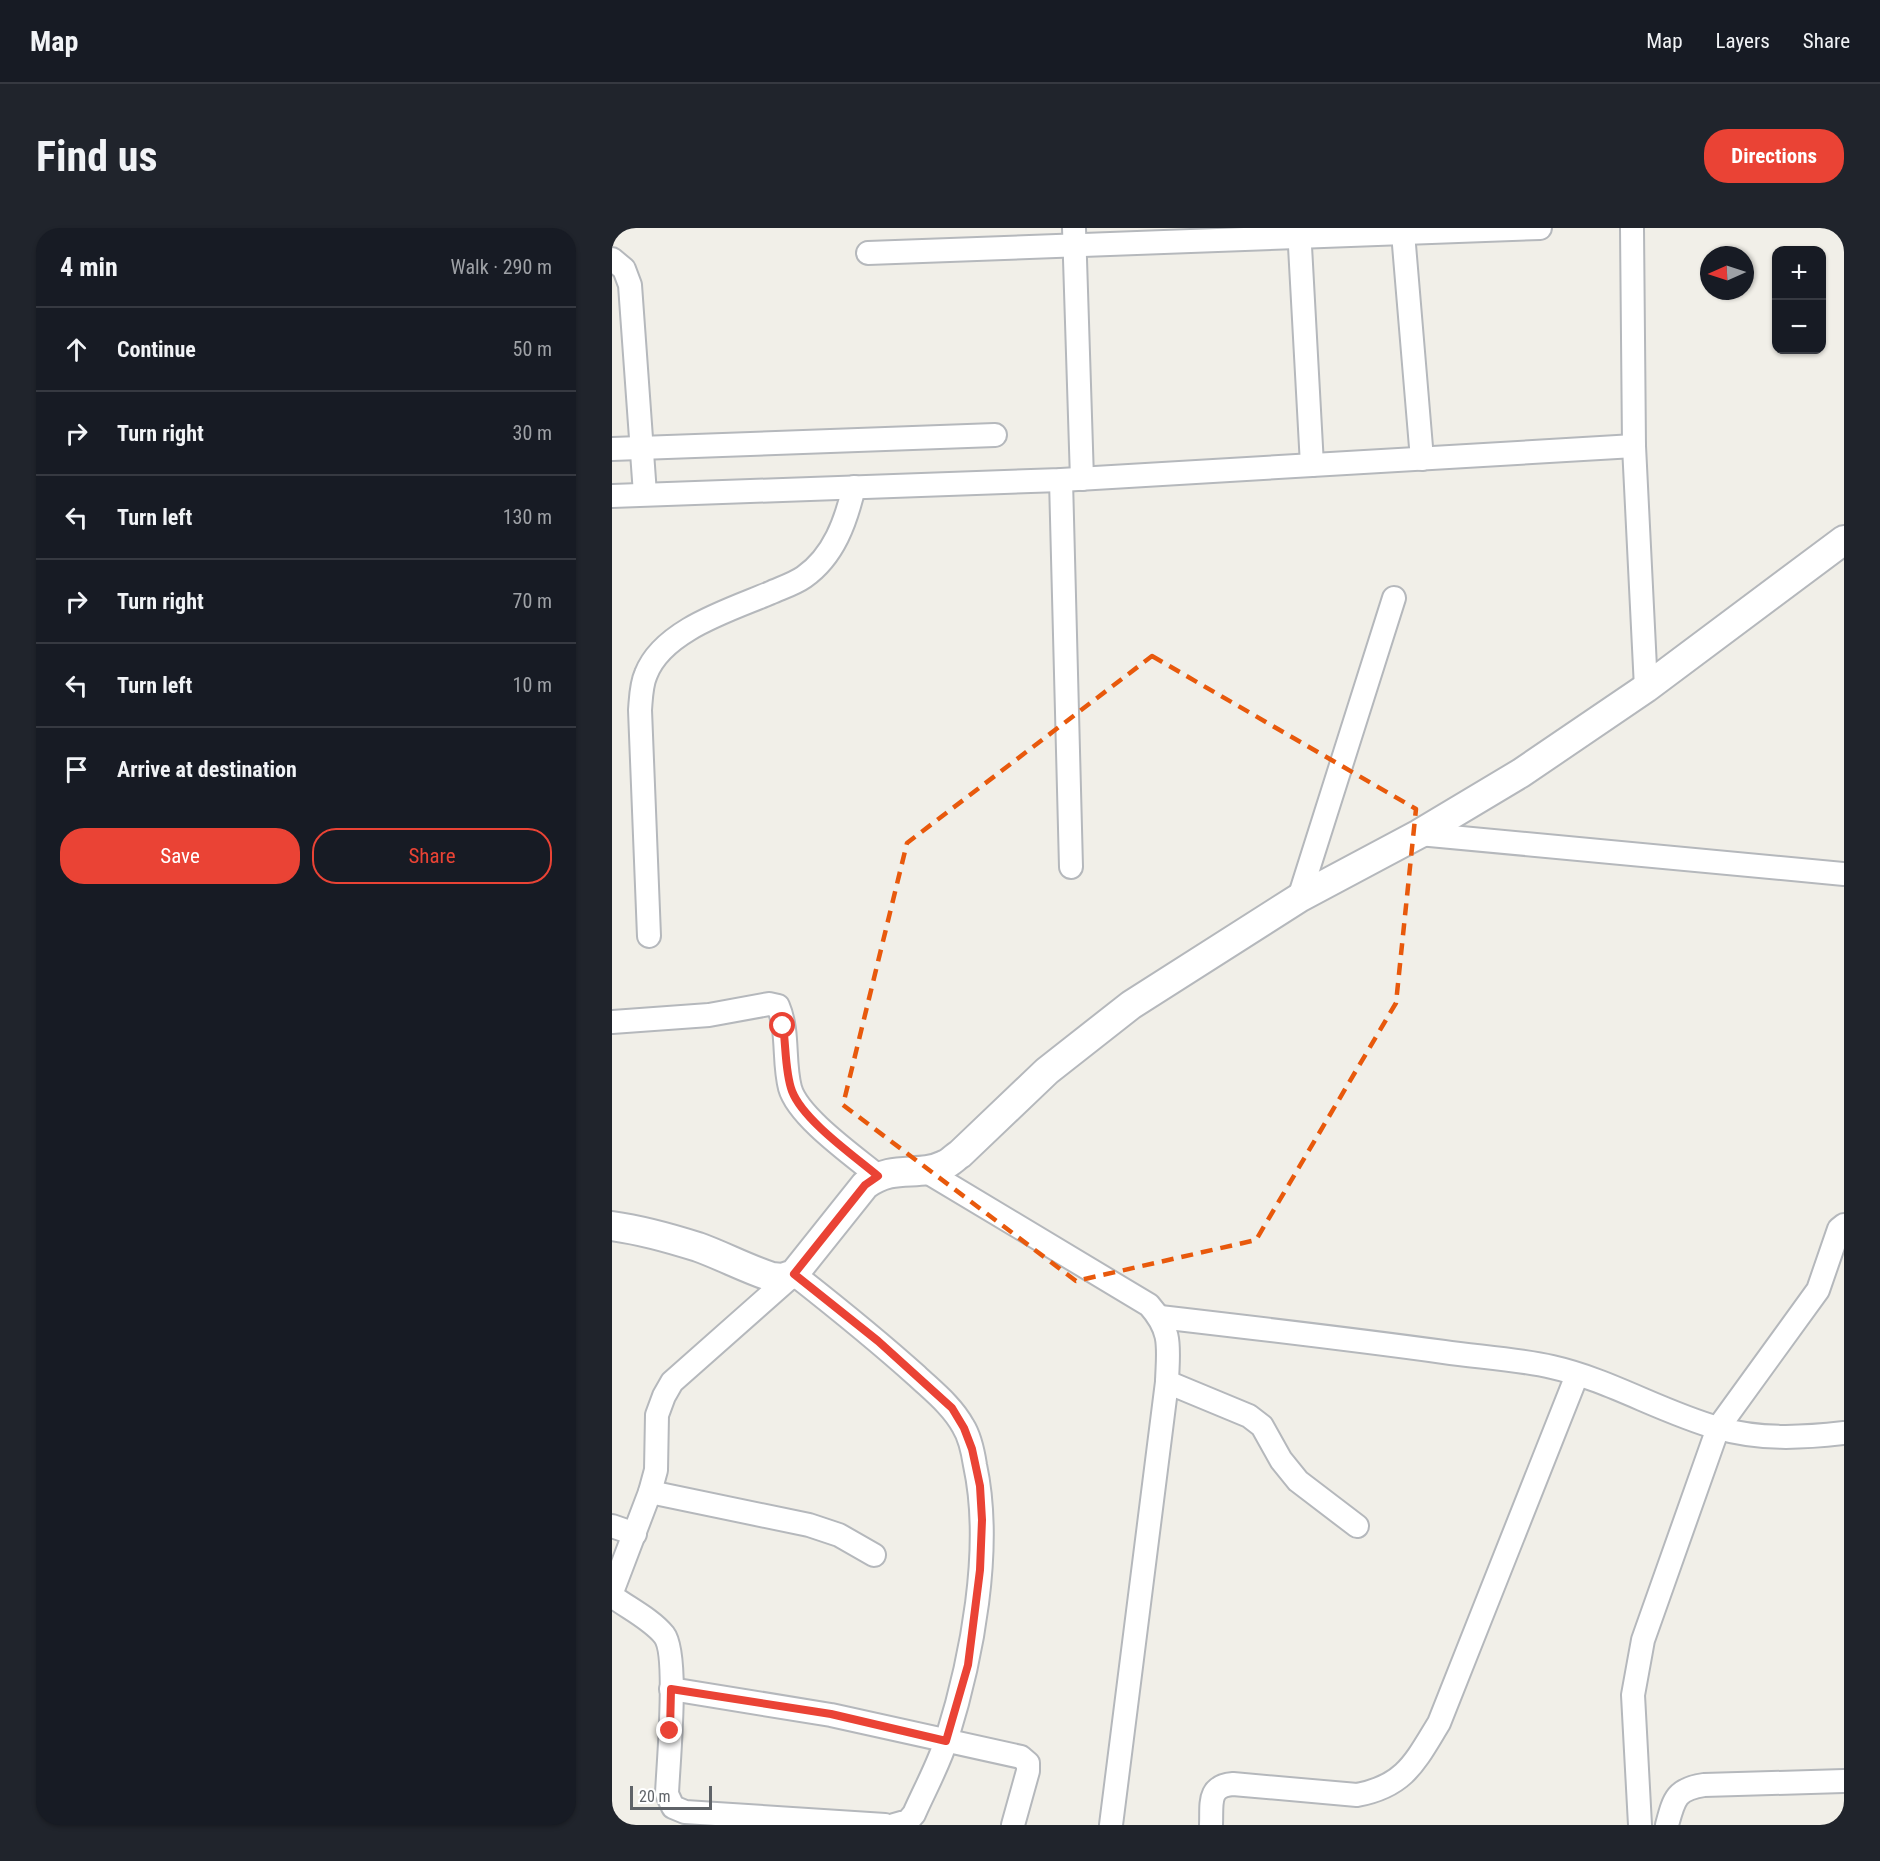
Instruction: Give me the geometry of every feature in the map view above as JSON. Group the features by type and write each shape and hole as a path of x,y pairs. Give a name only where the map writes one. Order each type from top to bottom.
{"street":[{"path":"868,253 1074,237 1299,232 1403,233 1540,228"},
{"path":"1632,228 1634,446 1646,688"},
{"path":"1299,232 1312,465"},
{"path":"1403,233 1422,459"},
{"path":"1071,867 1074,237"},
{"path":"612,259 624,269 630,285 645,494"},
{"path":"612,449 995,435"},
{"path":"612,496 1072,479 1634,446"},
{"path":"649,936 640,710 645,675 661,651 686,631 803,578 820,562 840,533 854,487"},
{"path":"885,1825 685,1812 673,1807 667,1794 671,1689 669,1646 665,1636 655,1626 612,1594 650,1492 656,1470 657,1415 672,1382 794,1274 865,1185 878,1176 893,1172 924,1170 944,1165 960,1154 1047,1071 1131,1005 1299,898 1419,834 1521,773 1646,688 1844,540"},
{"path":"1299,898 1394,598"},
{"path":"1419,834 1844,874"},
{"path":"612,1022 709,1015 769,1004 778,1006 783,1026 790,1088 796,1101 807,1116 878,1176"},
{"path":"924,1170 1149,1305 1160,1317 1167,1333 1167,1382 1111,1825"},
{"path":"1640,1825 1633,1695 1643,1640 1718,1428 1818,1290 1839,1229 1844,1225"},
{"path":"612,1226 634,1229 680,1242 772,1277 782,1278 794,1274"},
{"path":"794,1274 878,1341 952,1408 964,1428 972,1449 980,1486 982,1520 980,1570 968,1665 946,1741 914,1814 908,1821 894,1825"},
{"path":"1160,1317 1367,1341 1552,1367 1620,1389 1718,1428 1776,1438 1805,1438 1844,1433"},
{"path":"1211,1825 1215,1789 1223,1785 1357,1795 1376,1791 1397,1781 1418,1757 1439,1723 1577,1375"},
{"path":"1167,1382 1249,1416 1262,1426 1281,1460 1298,1480 1357,1526"},
{"path":"650,1492 809,1525 839,1535 874,1555"},
{"path":"612,1526 635,1534"},
{"path":"671,1689 831,1714 1021,1756 1028,1763 1028,1771 1013,1825"},
{"path":"1667,1825 1673,1801 1690,1787 1844,1781"}],"highlighted area":[{"path":"1152,656 1416,809 1396,1003 1256,1240 1076,1281 843,1105 907,843"}],"route":[{"path":"670,1731 671,1689 831,1714 946,1741 968,1665 980,1570 982,1520 980,1486 972,1449 964,1428 952,1408 878,1341 794,1274 865,1185 878,1176 807,1116 796,1101 790,1088 783,1026"}]}
